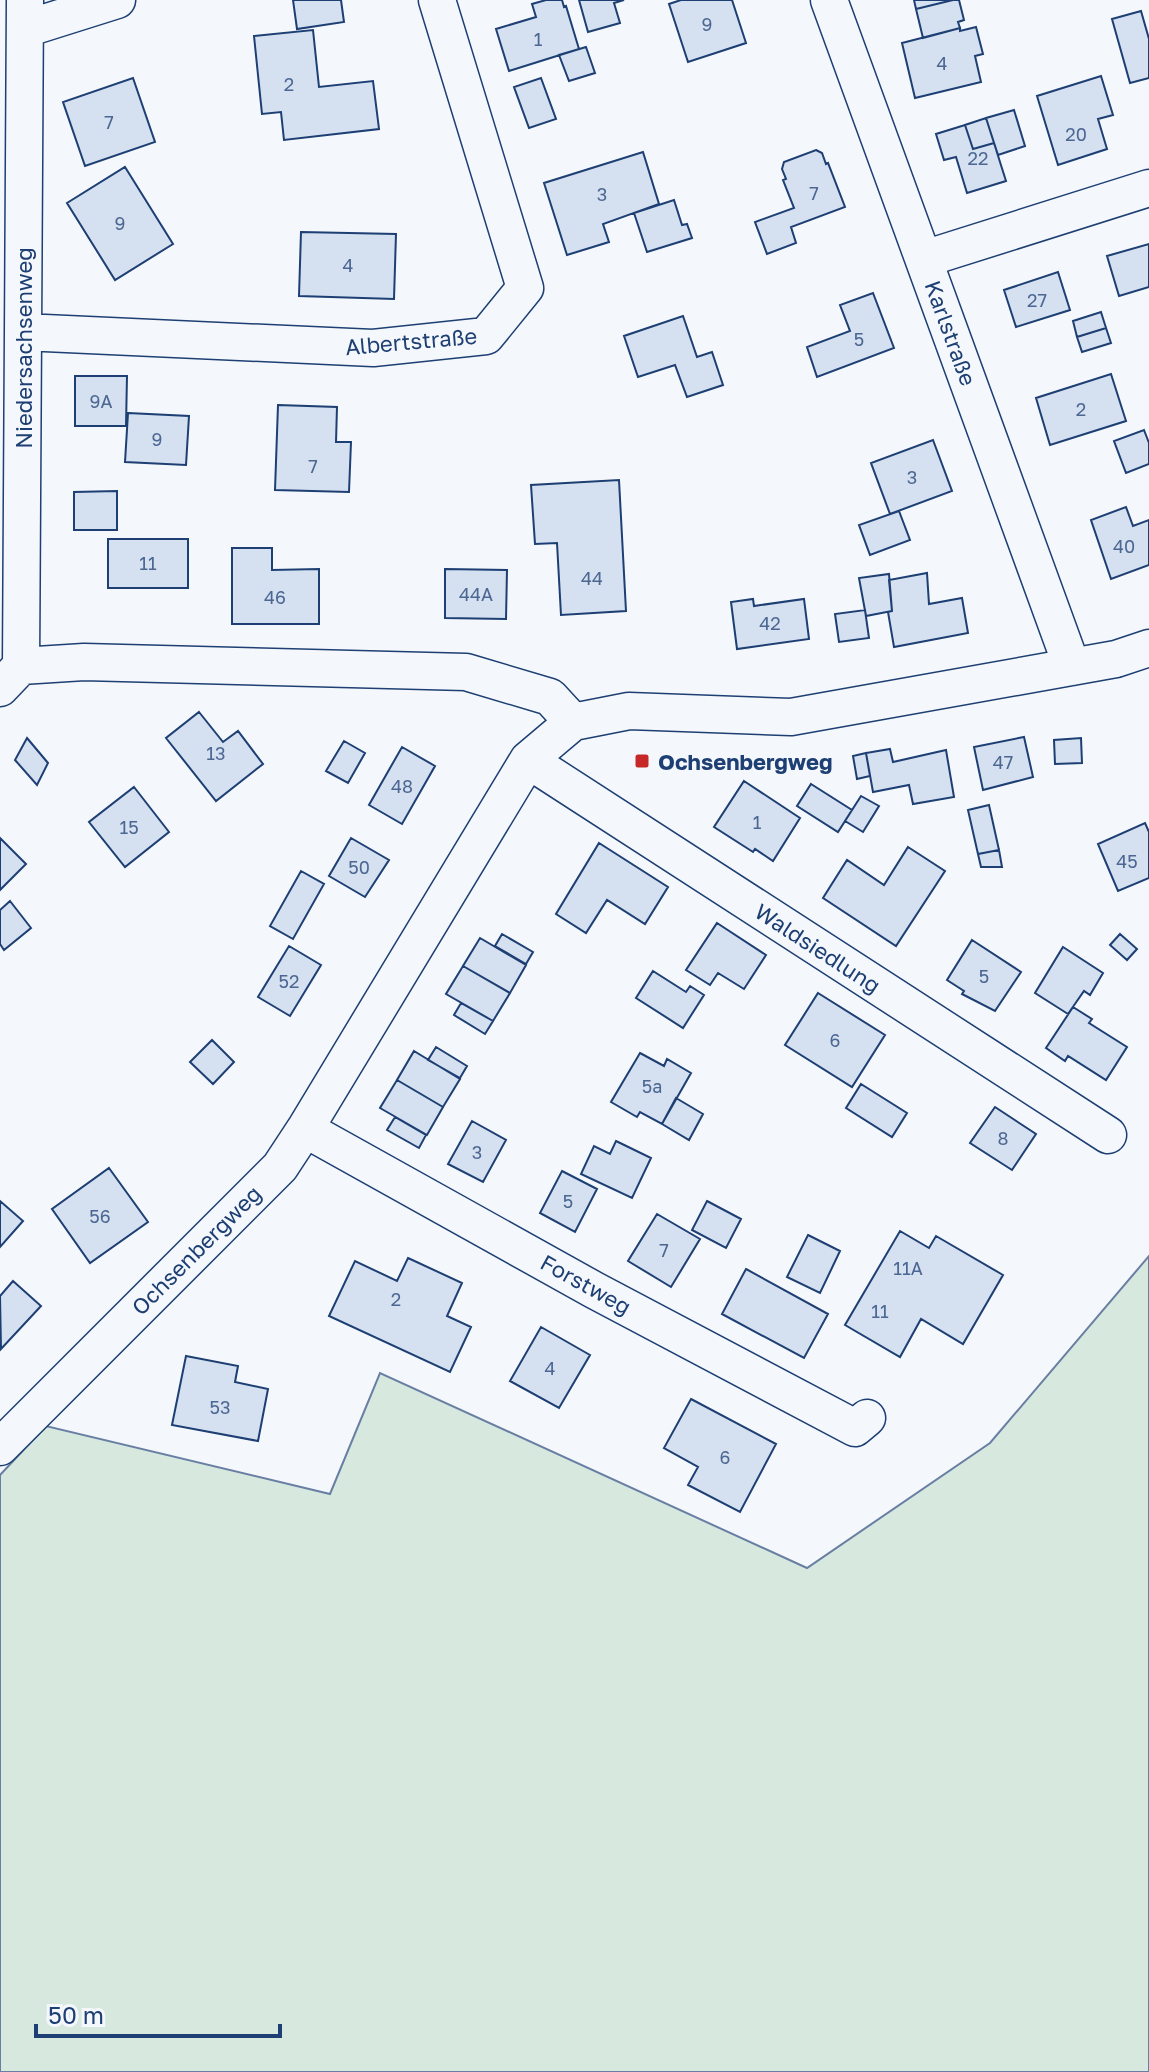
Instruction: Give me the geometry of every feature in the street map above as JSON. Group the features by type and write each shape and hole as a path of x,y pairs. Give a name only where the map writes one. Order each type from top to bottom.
{"street":[{"path":"25,14 117,0"},
{"name":"Albertstraße","path":"23,332 373,348 486,336 525,288 437,0"},
{"name":"Karlstraße","path":"829,0 1072,667"},
{"name":"Niedersachsenweg","path":"10,677 23,332 25,14"},
{"path":"924,259 1149,188"},
{"name":"Ochsenbergweg","path":"0,1447 280,1167 528,760 573,722 629,711 791,717 1116,659 1149,648"},
{"path":"10,677 84,662 466,672 550,697 573,722"},
{"name":"Waldsiedlung","path":"528,760 1108,1135"},
{"name":"Forstweg","path":"305,1129 594,1290 855,1428 867,1418"}],"shaded area":[{"path":"1149,1256 1149,2072 0,2072 0,1475 46,1426 330,1494 380,1373 807,1568 990,1443"}],"building":[{"path":"293,0 341,0 344,22 297,29"},
{"path":"562,0 579,49 509,71 496,29 536,17 532,4"},
{"path":"579,0 624,0 614,3 620,23 588,32"},
{"path":"681,0 732,0 746,43 688,62 669,4"},
{"path":"914,0 953,0 916,9"},
{"path":"959,0 964,20 958,22 960,28 923,38 916,9"},
{"path":"1141,11 1149,39 1149,78 1130,83 1112,19"},
{"path":"976,27 983,54 975,56 981,82 915,98 902,43 960,28 960,31"},
{"path":"313,30 319,87 373,81 379,129 284,140 281,112 262,114 254,36"},
{"path":"586,47 595,73 569,81 559,55"},
{"path":"1101,76 1113,115 1098,119 1107,149 1058,165 1037,96"},
{"path":"133,78 155,142 85,166 63,102"},
{"path":"541,78 556,119 529,128 514,87"},
{"path":"1014,110 1025,146 998,155 986,118"},
{"path":"986,118 994,143 973,149 965,125"},
{"path":"965,125 973,149 994,143 1006,181 967,193 956,157 944,160 936,134"},
{"path":"816,150 828,163 845,207 791,227 796,243 767,254 755,222 794,208 783,180 786,179 782,169 784,162"},
{"path":"643,152 659,204 603,224 609,242 567,255 544,183"},
{"path":"125,167 173,244 115,280 67,203"},
{"path":"674,200 682,225 687,224 692,238 647,252 634,213"},
{"path":"301,232 396,234 394,299 299,296"},
{"path":"1149,244 1149,287 1119,296 1107,256"},
{"path":"1058,272 1070,310 1016,327 1004,290"},
{"path":"873,293 894,348 817,377 807,347 850,331 840,305"},
{"path":"1101,312 1106,328 1077,337 1073,321"},
{"path":"683,316 697,357 712,352 723,385 687,397 675,365 638,377 624,336"},
{"path":"1106,328 1111,343 1082,352 1077,337"},
{"path":"1111,374 1126,421 1050,445 1036,398"},
{"path":"75,376 127,376 126,426 75,426"},
{"path":"278,405 337,407 336,442 351,442 349,492 275,490"},
{"path":"128,413 189,416 186,465 125,462"},
{"path":"1144,430 1149,443 1149,464 1126,473 1114,441"},
{"path":"933,440 952,491 890,514 871,463"},
{"path":"619,480 626,611 561,615 557,543 535,544 531,485"},
{"path":"117,491 117,530 74,530 74,492"},
{"path":"1126,507 1133,526 1149,520 1149,565 1111,579 1091,520"},
{"path":"899,511 910,540 870,555 859,525"},
{"path":"108,539 188,539 188,588 108,588"},
{"path":"232,548 272,548 272,570 319,569 319,624 232,624"},
{"path":"445,569 507,570 506,619 445,618"},
{"path":"927,573 929,604 962,598 968,633 894,647 888,612 892,611 889,580"},
{"path":"889,574 892,611 866,616 859,578"},
{"path":"753,599 754,606 804,599 809,639 737,649 731,602"},
{"path":"865,610 869,638 839,642 835,614"},
{"path":"199,712 223,742 238,731 263,764 216,801 166,738"},
{"path":"1024,737 1033,777 983,790 974,747"},
{"path":"27,738 48,763 37,785 15,760"},
{"path":"1081,738 1082,763 1055,764 1054,740"},
{"path":"344,741 365,753 348,783 326,771"},
{"path":"402,747 435,766 402,824 369,805"},
{"path":"890,749 893,762 946,750 954,797 913,804 909,785 873,792 866,753"},
{"path":"866,753 870,776 857,779 853,756"},
{"path":"744,781 800,818 773,861 714,827"},
{"path":"811,784 852,810 838,832 797,806"},
{"path":"134,787 169,832 125,867 89,822"},
{"path":"861,796 879,806 863,832 845,821"},
{"path":"989,805 999,850 978,854 968,810"},
{"path":"1145,823 1149,832 1149,878 1118,891 1098,844"},
{"path":"0,838 26,864 0,890"},
{"path":"351,838 389,860 365,897 329,876"},
{"path":"599,843 668,887 645,924 607,900 586,933 556,914"},
{"path":"908,847 945,871 896,946 823,898 847,860 884,885"},
{"path":"999,850 1002,867 981,867 978,854"},
{"path":"301,871 324,884 293,939 270,926"},
{"path":"10,901 31,928 4,950 0,944 0,910"},
{"path":"717,923 766,955 744,989 718,973 710,985 686,970"},
{"path":"502,934 533,952 526,964 495,946"},
{"path":"1120,934 1137,949 1127,960 1110,945"},
{"path":"480,938 526,965 510,993 463,966"},
{"path":"972,940 1021,972 995,1011 962,994 964,991 947,980"},
{"path":"289,946 321,965 290,1016 258,997"},
{"path":"1063,947 1103,973 1090,995 1084,991 1068,1014 1035,993"},
{"path":"463,966 510,993 493,1021 446,994"},
{"path":"653,971 686,992 690,986 704,995 683,1028 636,998"},
{"path":"818,993 885,1035 852,1087 785,1045"},
{"path":"461,1003 493,1021 485,1034 454,1015"},
{"path":"1073,1007 1092,1019 1089,1023 1127,1047 1106,1080 1068,1056 1065,1061 1046,1048"},
{"path":"212,1040 234,1062 213,1084 190,1062"},
{"path":"436,1047 467,1066 460,1078 428,1060"},
{"path":"414,1051 460,1079 443,1107 397,1080"},
{"path":"640,1053 664,1066 667,1059 691,1073 662,1124 640,1112 637,1117 611,1102"},
{"path":"397,1080 443,1107 427,1135 380,1108"},
{"path":"861,1084 907,1113 892,1137 846,1108"},
{"path":"676,1098 703,1114 689,1140 662,1124"},
{"path":"995,1107 1036,1134 1012,1170 970,1143"},
{"path":"395,1117 426,1135 419,1148 387,1130"},
{"path":"472,1121 506,1140 483,1182 448,1164"},
{"path":"616,1141 651,1158 632,1198 581,1174 594,1146 610,1154"},
{"path":"109,1168 148,1222 90,1263 52,1209"},
{"path":"562,1171 597,1189 575,1232 540,1213"},
{"path":"0,1201 23,1221 0,1247"},
{"path":"707,1201 741,1219 726,1248 692,1230"},
{"path":"657,1214 700,1239 671,1287 628,1261"},
{"path":"900,1231 929,1248 936,1236 1003,1275 963,1344 921,1319 900,1357 845,1325"},
{"path":"808,1235 840,1251 820,1293 787,1277"},
{"path":"408,1258 462,1283 447,1316 471,1327 450,1372 329,1316 355,1261 397,1281"},
{"path":"746,1269 828,1314 804,1358 722,1314"},
{"path":"13,1281 41,1306 1,1349 0,1296"},
{"path":"541,1327 590,1355 559,1408 510,1381"},
{"path":"186,1356 238,1366 235,1382 268,1389 258,1441 172,1425"},
{"path":"691,1399 776,1444 740,1512 688,1485 698,1467 664,1448"}],"place":[{"name":"Ochsenbergweg","path":"642,761"}]}
